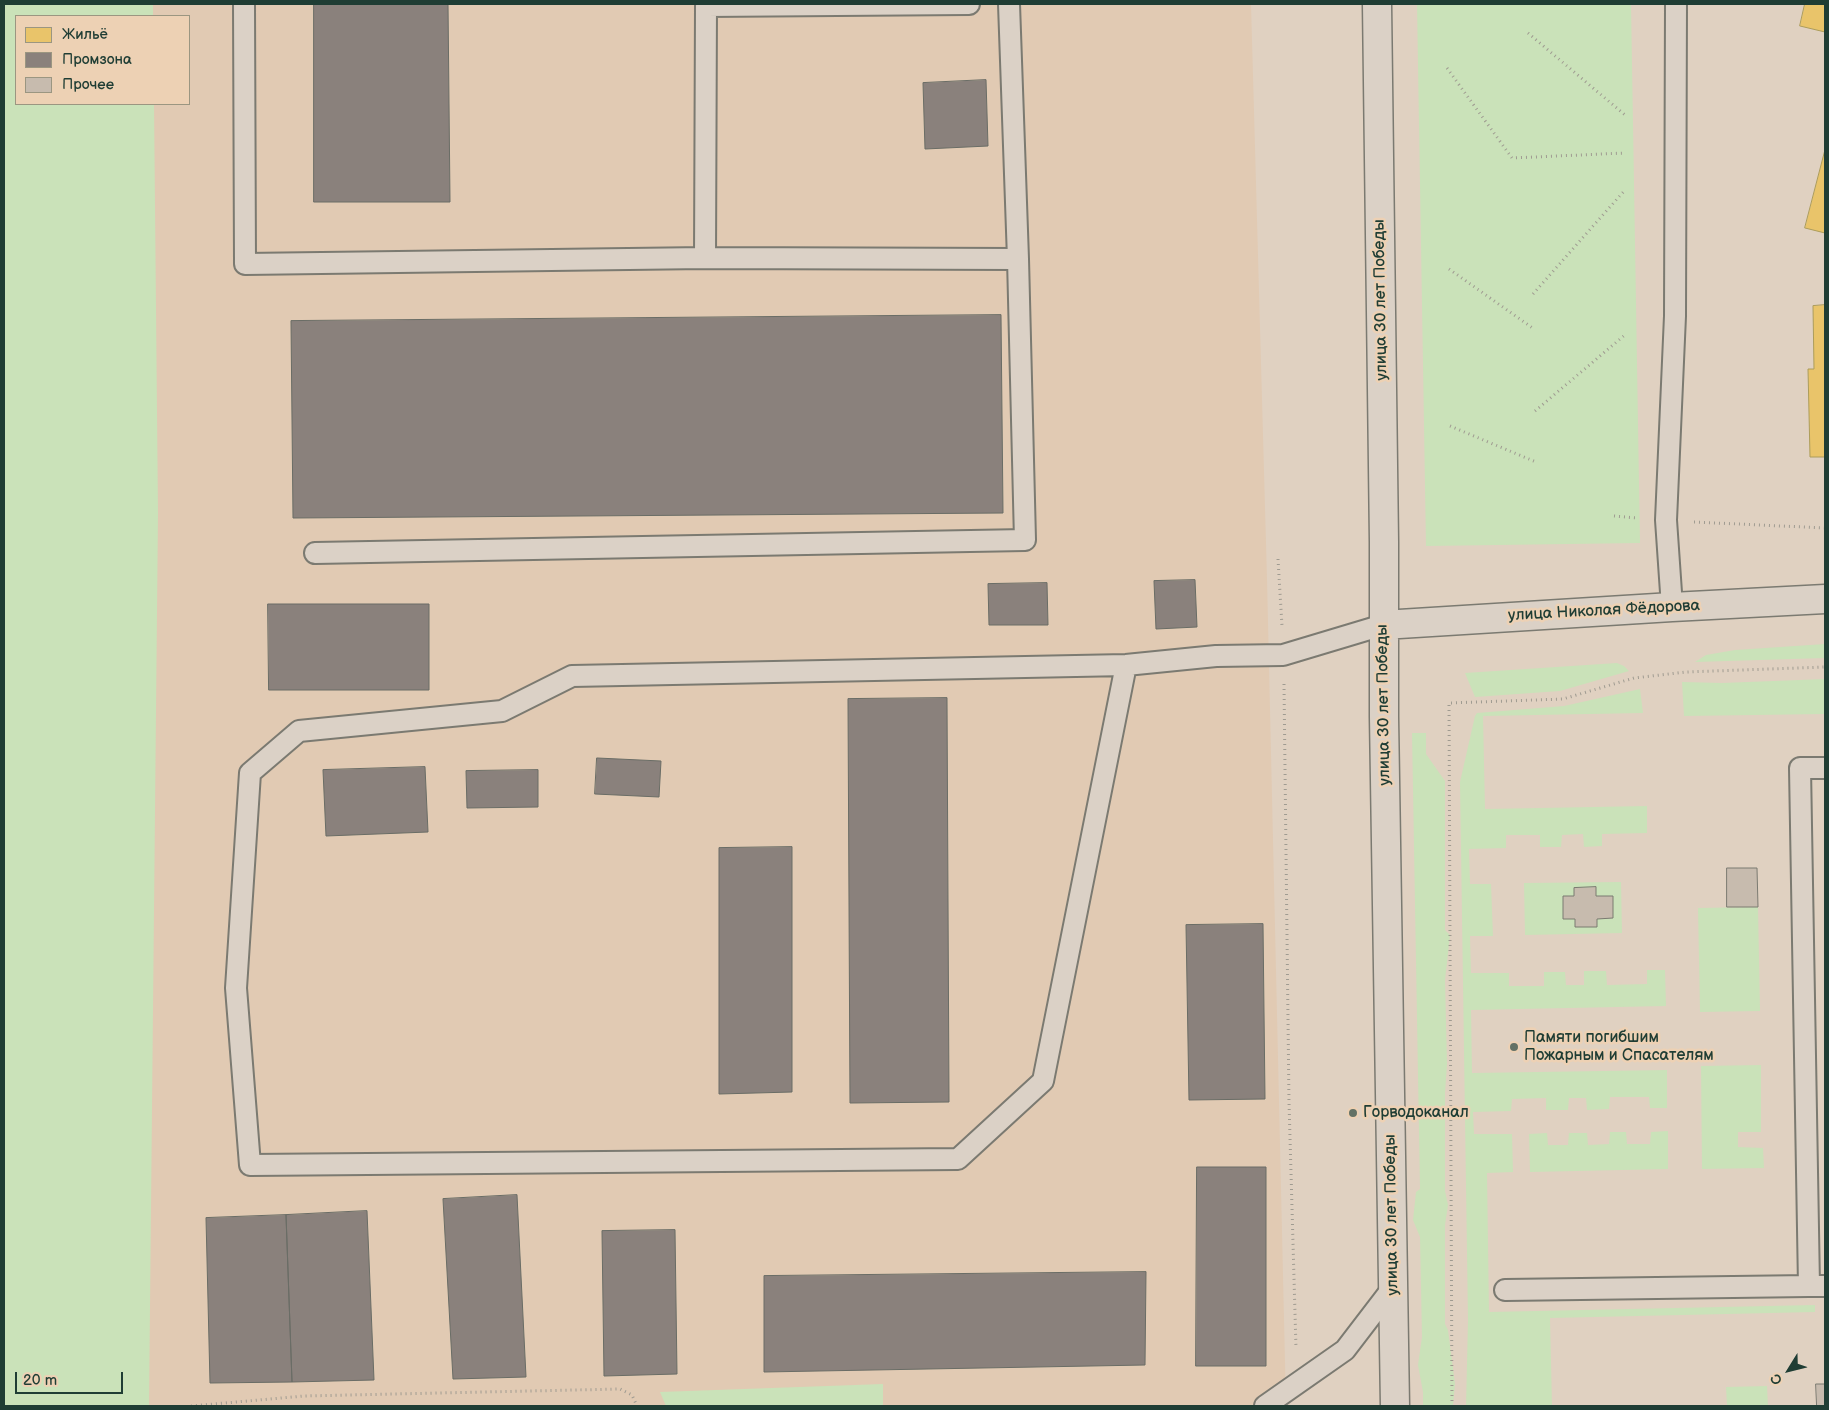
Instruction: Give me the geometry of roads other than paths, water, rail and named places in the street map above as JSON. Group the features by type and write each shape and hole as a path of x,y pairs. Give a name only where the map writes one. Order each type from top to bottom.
{"street":[{"name":"улица 30 лет Победы","path":"1377,4 1384,542 1383,625 1395,1406"},
{"name":"улица Николая Фёдорова","path":"1383,625 1825,599"}],"lane":[{"path":"244,4 245,264 705,258 1018,259"},
{"path":"705,258 706,6 969,4"},
{"path":"315,553 1025,540 1009,4"},
{"path":"1672,607 1666,520 1674,316 1676,4"},
{"path":"1126,665 1043,1081 958,1159 250,1165 236,988 250,773 299,730 502,711 572,676 1126,665 1216,656 1283,654 1383,625"},
{"path":"1505,1290 1817,1286 1800,768 1825,768"},
{"path":"1265,1406 1345,1350 1394,1286"}],"place":[{"name":"Памяти погибшим Пожарным и Спасателям","path":"1514,1047"},
{"name":"Горводоканал","path":"1353,1113"}]}
